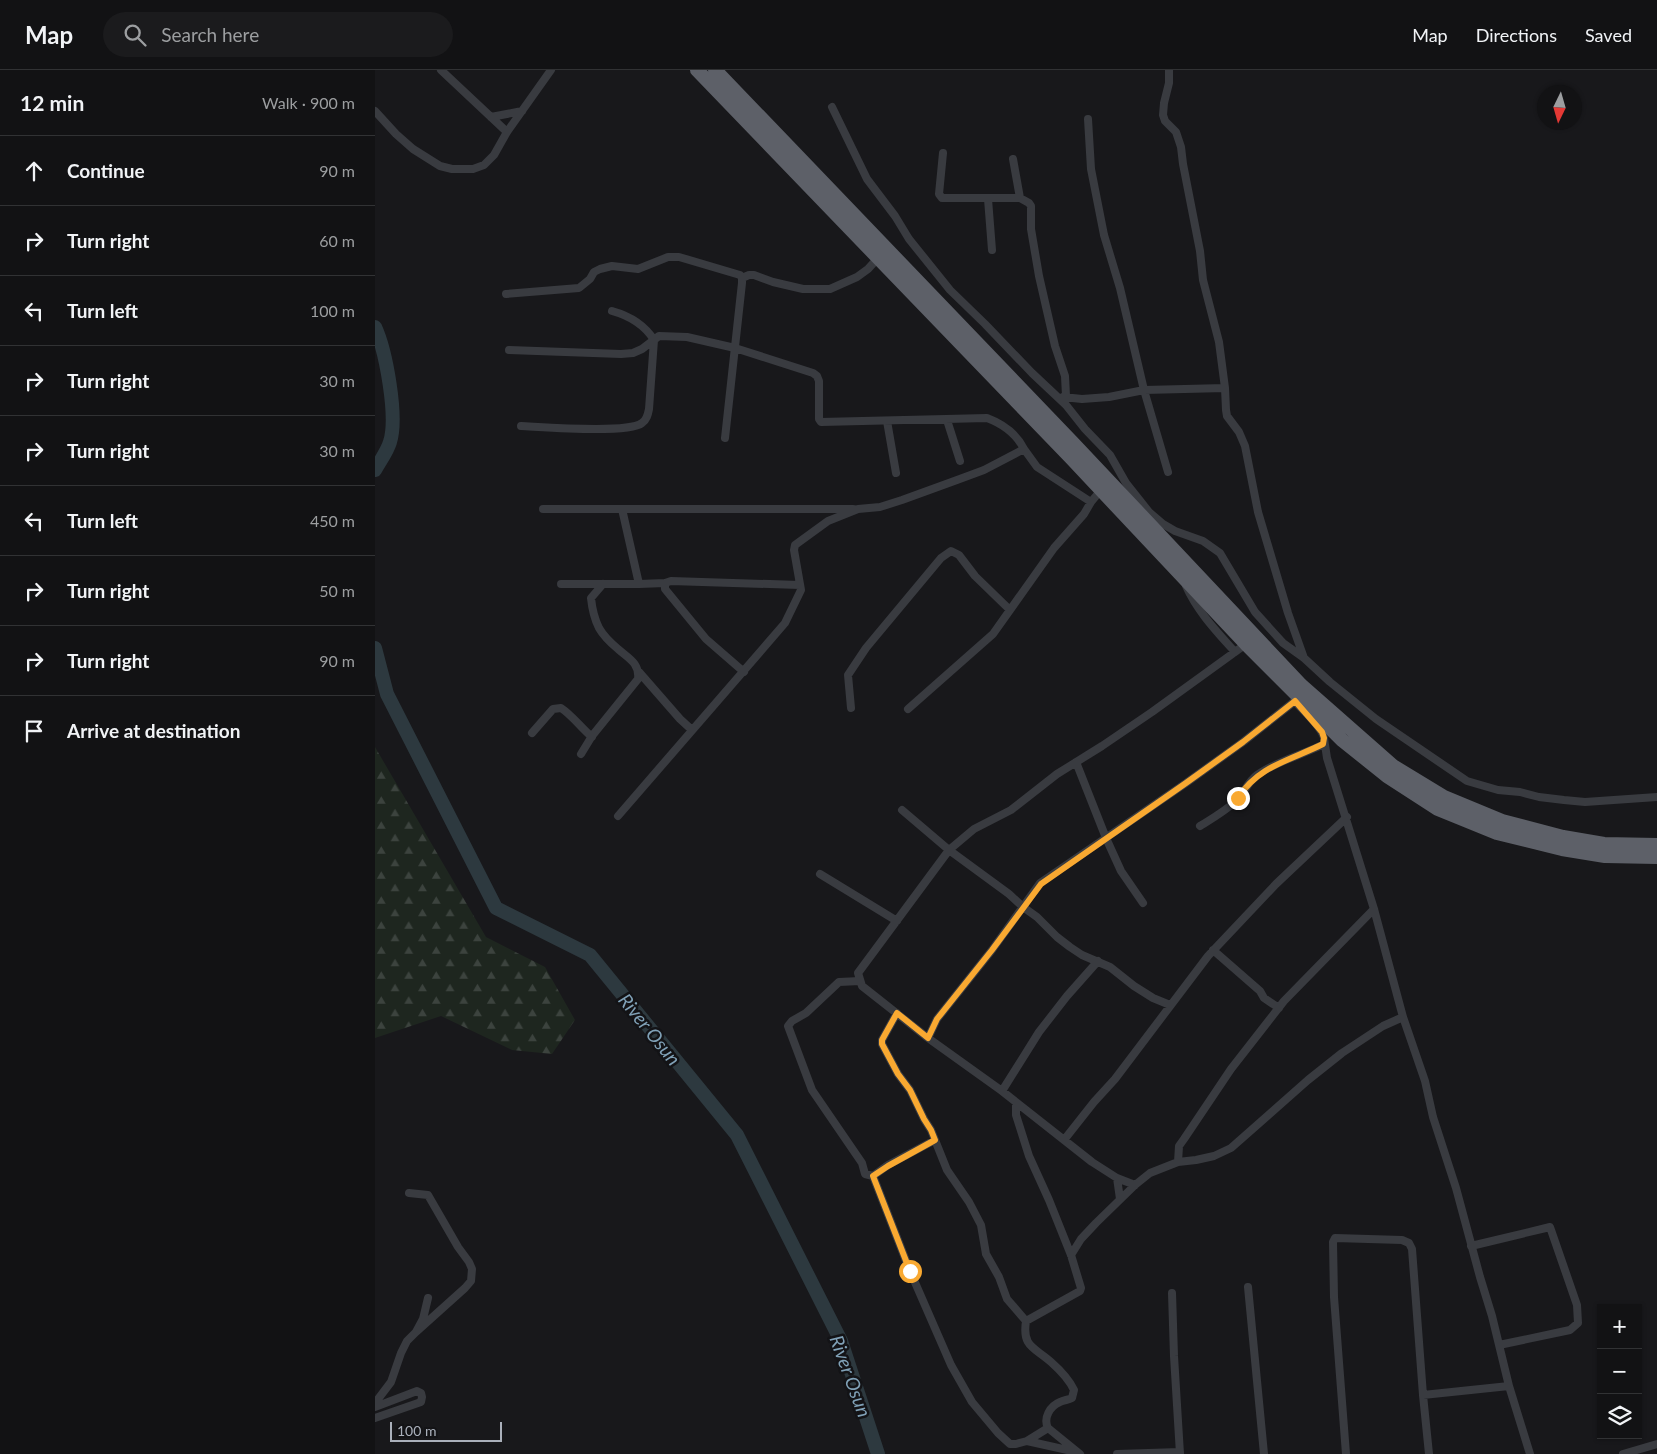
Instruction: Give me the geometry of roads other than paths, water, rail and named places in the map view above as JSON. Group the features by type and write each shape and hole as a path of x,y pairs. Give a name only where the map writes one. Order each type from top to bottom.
{"highway":[{"path":"697,70 878,258 1301,685 1393,766 1444,797 1502,821 1563,837 1604,844 1657,845"},
{"path":"715,70 1105,486 1183,576 1296,698 1349,746 1387,776 1438,809 1497,833 1562,849 1605,856 1657,857"}],"street":[{"path":"441,70 507,132"},
{"path":"375,111 413,149 440,166 452,169 473,169 484,165 494,154 507,132 551,70"},
{"path":"1169,70 1169,84 1163,115 1165,121 1176,132 1181,147 1201,252 1203,280 1219,342 1227,416 1239,432 1245,446 1258,512 1288,614 1304,658"},
{"path":"832,107 867,178 895,216 909,239 949,290 1066,405 1109,455 1117,470 1149,512 1175,531 1203,541 1220,553 1255,612 1283,643 1304,658 1330,682 1376,718 1474,784 1539,797 1585,802 1657,797"},
{"path":"491,117 522,111"},
{"path":"1088,119 1091,169 1103,235 1120,288 1144,390 1168,472"},
{"path":"943,152 939,194 942,198 1020,198 1031,206 1031,229 1039,276 1055,346 1065,376 1066,396"},
{"path":"1013,159 1020,198"},
{"path":"988,199 993,250"},
{"path":"506,294 579,288 590,279 594,272 600,269 612,266 638,269 668,257 690,260 740,275 742,278"},
{"path":"742,278 754,275 803,289 830,289 857,277 878,258"},
{"path":"725,438 742,278"},
{"path":"521,426 598,430 635,426 642,424 647,418 654,340 643,325 612,311"},
{"path":"509,350 633,353 642,349 659,336 687,337 735,348 813,373 819,381 819,419 821,422 987,418 997,421 1013,433 1037,466 1091,502"},
{"path":"1057,398 1066,396 1082,399 1109,397 1144,390 1225,388"},
{"path":"947,420 960,461"},
{"path":"887,421 897,473"},
{"path":"543,508 858,509 901,500 957,480 984,470 1024,449"},
{"path":"908,710 993,634 1054,548 1084,514 1091,502 1117,470"},
{"path":"622,509 639,584"},
{"path":"827,509 828,521"},
{"path":"619,816 785,623 799,595 800,585 795,558 795,545 828,521 858,509"},
{"path":"851,708 848,675 866,648 941,558 951,552 959,555 975,576 1010,610"},
{"path":"1183,576 1191,597 1209,622 1235,652"},
{"path":"561,584 639,584 671,581 800,585"},
{"path":"665,583 665,589 706,639 744,672"},
{"path":"603,584 591,598 599,628 618,649 630,658 639,672 692,730"},
{"path":"1135,1185 1117,1178 1092,1162 1002,1091 928,1038 862,986 858,973 949,850 974,829 1011,810 1057,774 1152,712 1246,644"},
{"path":"581,754 592,737 638,679 639,672"},
{"path":"928,1038 937,1019 1041,884 1243,742 1296,698 1322,732 1324,738 1323,744 1374,909 1403,1017 1425,1081 1433,1117 1456,1188 1509,1386 1530,1454"},
{"path":"531,733 553,709 561,708 592,737"},
{"path":"1200,826 1222,812 1238,798 1245,787 1257,776 1270,768 1323,744"},
{"path":"1077,762 1106,838 1121,871 1143,903"},
{"path":"902,810 949,850 1009,894 1037,917 1057,937 1082,955 1110,967 1153,998 1170,1005"},
{"path":"1064,1140 1115,1079 1213,950 1276,884 1347,817"},
{"path":"820,874 897,921"},
{"path":"1178,1162 1179,1146 1231,1069 1279,1008 1374,909"},
{"path":"1213,950 1264,998 1279,1008"},
{"path":"1002,1091 1039,1032 1098,961"},
{"path":"860,980 839,982 806,1013 792,1021 788,1026 812,1090 862,1163 865,1174 873,1176 935,1140"},
{"path":"897,1013 882,1040 882,1044 898,1074 910,1090 931,1130 947,1170 969,1202 981,1225 986,1254 999,1276 1007,1299 1026,1321 1025,1336 1030,1346 1066,1376 1075,1390 1072,1398 1061,1401 1050,1410 1046,1419 1048,1428 1079,1453"},
{"path":"1071,1256 1081,1239 1135,1185 1150,1174 1178,1162 1214,1156 1231,1148 1308,1080 1342,1053 1383,1026 1403,1017"},
{"path":"1016,1103 1016,1115 1029,1156 1049,1200 1081,1284 1080,1291 1026,1321"},
{"path":"873,1176 910,1271 951,1365 972,1402 1006,1441 1016,1444 1048,1428"},
{"path":"1117,1178 1120,1200"},
{"path":"375,1403 391,1382 407,1341 465,1288 471,1281 472,1275 469,1262 457,1248 429,1194 409,1193"},
{"path":"1471,1246 1550,1227 1577,1304 1578,1323 1570,1330 1499,1345"},
{"path":"1347,1454 1334,1297 1333,1242 1335,1238 1402,1240 1409,1243 1412,1249 1429,1454"},
{"path":"1248,1287 1264,1454"},
{"path":"1117,1454 1180,1453 1172,1293"},
{"path":"416,1332 426,1309 428,1298"},
{"path":"1423,1395 1509,1386"},
{"path":"375,1407 417,1391 421,1393 421,1402 375,1418"},
{"path":"1039,1434 1052,1448"},
{"path":"1027,1440 1052,1448 1079,1453"},
{"path":"1623,1454 1657,1444"}],"waterway":[{"name":"River Osun","path":"375,327 387,367 393,417 390,442 375,470"},
{"name":"River Osun","path":"375,648 387,694 496,908 590,955 737,1135 841,1341 878,1454"}]}
